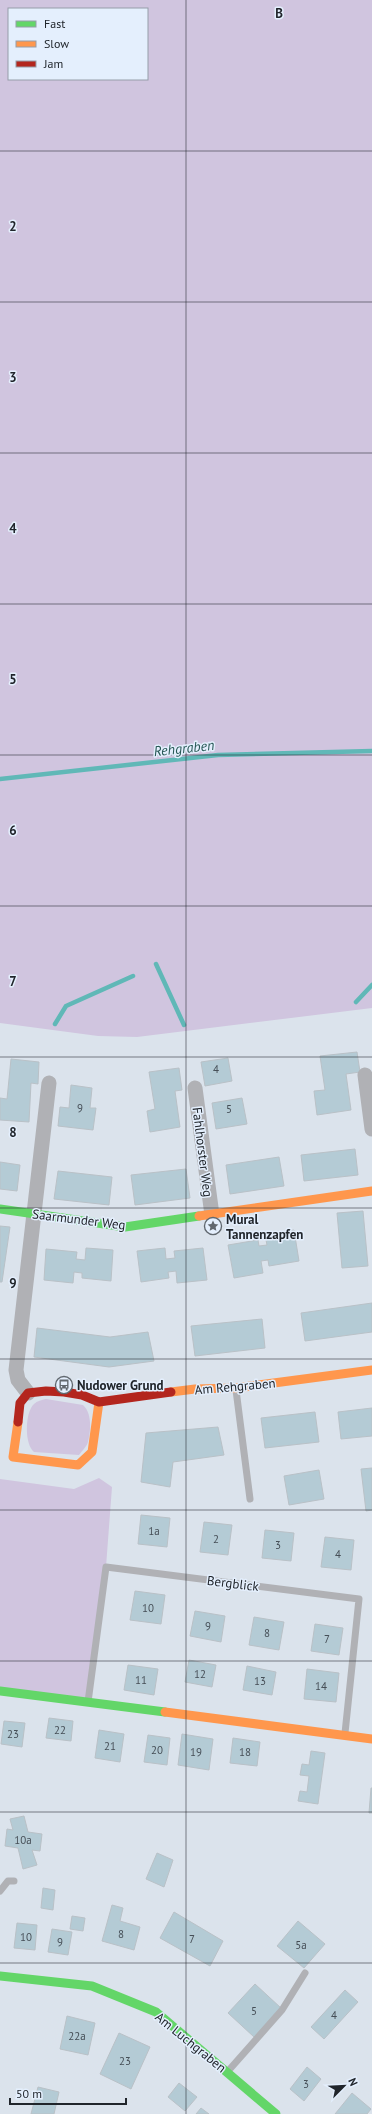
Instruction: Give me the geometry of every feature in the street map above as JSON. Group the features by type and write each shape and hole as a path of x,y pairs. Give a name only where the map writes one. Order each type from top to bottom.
{"street":[{"path":"365,1076 372,1129"},
{"path":"28,1393 18,1380 16,1370 33,1214 50,1082"},
{"name":"Fahlhorster Weg","path":"195,1088 212,1216"},
{"name":"Saarmunder Weg","path":"0,1209 125,1227 212,1216 372,1191"},
{"name":"Am Rehgraben","path":"99,1402 195,1389 236,1388 372,1370"},
{"path":"46,1389 86,1395 99,1402 92,1452 78,1465 6,1456 20,1404 28,1393 46,1389"},
{"path":"0,1691 372,1739"},
{"name":"Am Luchgraben","path":"0,1976 92,1986 156,2012 276,2114"}],"lane":[{"path":"236,1388 250,1499"},
{"name":"Bergblick","path":"88,1702 106,1568 359,1599 345,1736"},
{"path":"0,1891 8,1881 14,1881"},
{"path":"227,2072 282,2010 305,1973"}],"shaded area":[{"path":"0,0 372,0 372,1008 137,1037 98,1036 0,1023"},
{"path":"46,1399 83,1405 86,1408 90,1422 89,1437 87,1445 79,1455 34,1452 31,1448 27,1435 27,1421 29,1414 34,1404 38,1401"},
{"path":"99,1478 112,1487 106,1567 88,1702 0,1691 0,1479 74,1489"}],"building":[{"path":"357,1052 360,1072 346,1074 351,1110 317,1115 314,1091 325,1090 320,1056"},
{"path":"228,1058 232,1081 205,1086 201,1062"},
{"path":"11,1059 39,1062 38,1084 31,1083 29,1122 0,1120 0,1098 7,1099"},
{"path":"179,1068 182,1090 175,1091 180,1127 150,1132 147,1111 155,1109 149,1072"},
{"path":"71,1085 92,1088 90,1108 96,1108 93,1130 58,1126 60,1107 69,1108"},
{"path":"242,1098 247,1124 216,1129 212,1103"},
{"path":"355,1149 358,1175 304,1181 301,1155"},
{"path":"279,1157 284,1186 230,1194 226,1165"},
{"path":"0,1162 20,1165 17,1191 0,1189"},
{"path":"186,1169 190,1198 135,1205 131,1175"},
{"path":"58,1171 112,1177 109,1205 54,1199"},
{"path":"363,1211 368,1266 342,1268 337,1213"},
{"path":"0,1226 10,1227 2,1282 0,1282"},
{"path":"294,1230 299,1261 269,1266 268,1260 261,1261 263,1273 234,1278 228,1245 258,1240 259,1246 267,1245 265,1235"},
{"path":"86,1248 113,1250 111,1281 82,1278 82,1273 74,1272 73,1283 44,1280 46,1249 77,1252 76,1259 85,1260"},
{"path":"165,1248 166,1259 175,1258 174,1251 203,1248 207,1280 177,1283 176,1271 168,1272 169,1278 141,1282 137,1251"},
{"path":"372,1303 372,1332 305,1341 301,1313"},
{"path":"262,1319 265,1348 195,1356 191,1326"},
{"path":"37,1328 110,1337 148,1332 154,1361 109,1367 34,1357"},
{"path":"372,1408 372,1436 341,1439 338,1412"},
{"path":"315,1412 319,1442 265,1448 261,1418"},
{"path":"218,1427 224,1455 173,1462 170,1487 141,1482 146,1433"},
{"path":"372,1468 372,1510 366,1511 361,1469"},
{"path":"319,1470 324,1499 289,1505 284,1476"},
{"path":"141,1515 170,1518 167,1547 138,1544"},
{"path":"204,1522 232,1525 228,1555 200,1552"},
{"path":"265,1530 294,1533 291,1561 262,1558"},
{"path":"325,1537 354,1540 351,1570 321,1567"},
{"path":"135,1591 165,1595 161,1624 130,1620"},
{"path":"195,1611 225,1616 221,1642 190,1636"},
{"path":"254,1617 284,1622 279,1650 249,1645"},
{"path":"315,1624 343,1628 339,1655 311,1651"},
{"path":"189,1660 216,1665 212,1687 185,1682"},
{"path":"128,1665 158,1669 154,1695 124,1690"},
{"path":"247,1666 276,1672 272,1695 243,1690"},
{"path":"307,1669 339,1673 336,1702 304,1699"},
{"path":"49,1718 73,1721 71,1741 46,1738"},
{"path":"4,1721 25,1723 22,1747 1,1744"},
{"path":"99,1730 124,1734 120,1762 95,1758"},
{"path":"182,1734 213,1739 209,1770 178,1765"},
{"path":"148,1735 170,1738 167,1765 144,1762"},
{"path":"233,1738 260,1742 257,1766 230,1763"},
{"path":"311,1751 325,1753 318,1804 298,1801 300,1791 307,1792 309,1776 300,1775 302,1764 309,1765"},
{"path":"371,1788 372,1813 369,1813"},
{"path":"24,1816 28,1832 42,1834 40,1851 32,1850 37,1865 23,1869 18,1848 5,1846 7,1829 13,1830 10,1819"},
{"path":"157,1853 173,1860 164,1887 146,1879"},
{"path":"43,1888 55,1890 53,1910 41,1908"},
{"path":"112,1905 123,1908 120,1921 140,1927 134,1950 102,1941"},
{"path":"174,1912 223,1941 210,1966 160,1938"},
{"path":"72,1916 85,1918 83,1931 70,1929"},
{"path":"298,1921 325,1944 304,1968 277,1946"},
{"path":"17,1923 37,1925 35,1950 14,1948"},
{"path":"52,1929 72,1932 68,1955 48,1952"},
{"path":"255,1984 281,2008 254,2037 228,2013"},
{"path":"345,1990 358,2002 324,2039 311,2027"},
{"path":"67,2016 95,2023 88,2055 60,2049"},
{"path":"119,2033 150,2047 131,2089 100,2074"},
{"path":"307,2067 321,2079 304,2101 290,2089"},
{"path":"179,2083 197,2097 185,2111 168,2097"},
{"path":"38,2087 59,2092 54,2114 31,2114"},
{"path":"352,2093 371,2109 367,2114 335,2114"},
{"path":"201,2108 209,2114 196,2114"}],"waterway":[{"name":"Rehgraben","path":"0,779 218,755 372,751"},
{"path":"156,964 184,1025"},
{"path":"55,1024 66,1006 133,976"},
{"path":"356,1002 372,985"}],"traffic: fast":[{"path":"0,1209 125,1227 199,1216"},
{"path":"0,1691 165,1712"},
{"path":"0,1976 92,1986 156,2012 276,2114"}],"traffic: slow":[{"path":"199,1216 372,1191"},
{"path":"171,1392 195,1389 236,1388 372,1370"},
{"path":"18,1422 13,1457 78,1465 92,1452 99,1402"},
{"path":"165,1712 372,1739"}],"traffic: jam":[{"path":"18,1422 20,1403 28,1393 46,1391 64,1392 82,1395 99,1402 171,1392"}],"place":[{"name":"Mural Tannenzapfen","path":"213,1226"},
{"name":"Nudower Grund","path":"64,1385"}]}
